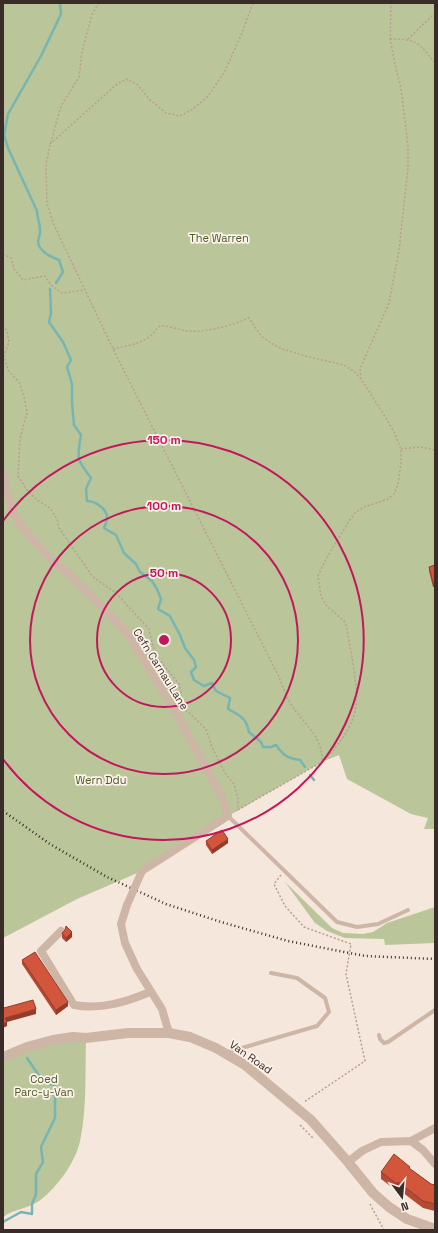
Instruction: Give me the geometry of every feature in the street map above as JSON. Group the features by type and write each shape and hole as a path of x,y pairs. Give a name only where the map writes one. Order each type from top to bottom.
{"street":[{"name":"Cefn Carnau Lane","path":"3,473 10,504 24,530 48,556 112,616 129,636 197,749 222,797 228,816"},
{"path":"169,1033 162,1009 137,969 126,943 121,924 127,905 142,871 228,816"},
{"path":"61,931 41,951 74,1004 103,1006 132,1000 150,992"},
{"name":"Van Road","path":"3,1057 53,1040 73,1037 86,1038 128,1033 169,1033 190,1037 216,1048 245,1065 311,1120 348,1162 373,1194 407,1219 435,1229"},
{"path":"348,1162 362,1151 381,1142 411,1142 435,1128"},
{"path":"411,1142 423,1150 435,1164"}],"lane":[{"path":"228,816 337,922 357,927 378,924 408,910"},
{"path":"225,1053 317,1026 329,1012 326,998 298,978 271,973"},
{"path":"379,1035 384,1043 388,1042 435,1010"}],"path":[{"path":"99,3 92,14 82,52 79,77 61,106 50,145 46,164 47,203 53,222 113,349 279,677 292,707 313,732 322,749 322,762"},
{"path":"50,145 116,86 126,79 137,84 150,99 166,113 180,116 193,109 208,96 225,72 253,3"},
{"path":"361,379 360,370 389,304 399,250 408,168 408,146 401,88 390,39 391,3"},
{"path":"408,39 435,13"},
{"path":"390,39 408,39 416,42 435,63"},
{"path":"3,254 11,258 14,269 23,280 45,276 51,285 62,293 85,290"},
{"path":"113,349 143,341 150,337 160,326 165,325 176,330 190,332 238,323 248,318 261,336 282,349 344,365 361,379 394,432 401,449 401,464 398,484 394,494 388,499 355,513 348,521 318,576 321,596 326,605 344,621 347,628 357,694 355,711 348,727 333,751 322,762 228,816"},
{"path":"3,325 7,331 9,342 4,356 8,370 19,382 24,396 27,413 20,438 18,476 27,490 37,500 50,508 57,518 59,528 92,577 114,592 149,629 153,646 158,658 179,684 184,708 206,729 212,747 225,773 234,784 238,799 238,810"},
{"path":"401,449 420,447 435,450"},
{"path":"285,871 274,884 285,906 304,927 351,944 346,974 365,1061 296,1107"},
{"path":"298,1122 314,1138"},
{"path":"367,1199 384,1230"}],"green space":[{"name":"The Warren","path":"3,3 435,3 435,829 424,829 428,818 411,814 347,779 339,755 322,762 228,816 142,871 77,899 3,938"},
{"path":"285,882 332,928 343,933 363,934 373,932 387,923 435,907 435,943 385,945 384,939 345,938 327,931 315,923"},
{"name":"Coed Parc-y-Van","path":"86,1038 83,1124 76,1154 66,1172 46,1195 39,1201 3,1217 3,1057 9,1054"}],"building":[{"path":"435,565 435,583 433,583 429,567"},
{"path":"222,830 228,839 212,850 206,841"},
{"path":"66,926 72,932 66,938 62,933"},
{"path":"35,952 68,1002 56,1010 22,960"},
{"path":"33,1000 36,1009 5,1018 7,1022 3,1024 3,1006 4,1008"},
{"path":"394,1154 410,1167 409,1168 431,1184 435,1185 435,1204 423,1201 398,1182 397,1184 381,1172"}],"waterway":[{"path":"56,283 63,272 59,260 46,254 39,246 38,240 40,225 37,211 8,148 4,135 8,114 41,56 61,14 60,3"},
{"path":"50,289 51,313 49,322 63,342 71,360 67,367 72,384 74,425 81,435 78,454 80,462 91,478 86,489 87,501 97,504 103,509 107,515 104,528 116,535 124,553 136,564 140,572 152,581 157,589 161,599 158,609 170,616 185,648 194,660 196,667 191,672 194,680 204,686 212,683 216,691 230,698 228,709 239,715 244,720 249,732 261,742 263,747 271,747 276,745 284,754 300,760 305,767"},
{"path":"310,775 314,780"},
{"path":"3,1222 21,1212 32,1214 32,1204 36,1194 36,1174 43,1162 41,1147 55,1118 55,1086 42,1080 27,1058"}],"railway":[{"path":"3,811 50,844 107,877 166,904 221,922 288,941 365,956 435,959"}],"park label":[{"name":"Wern Ddu","path":"101,780"}]}
